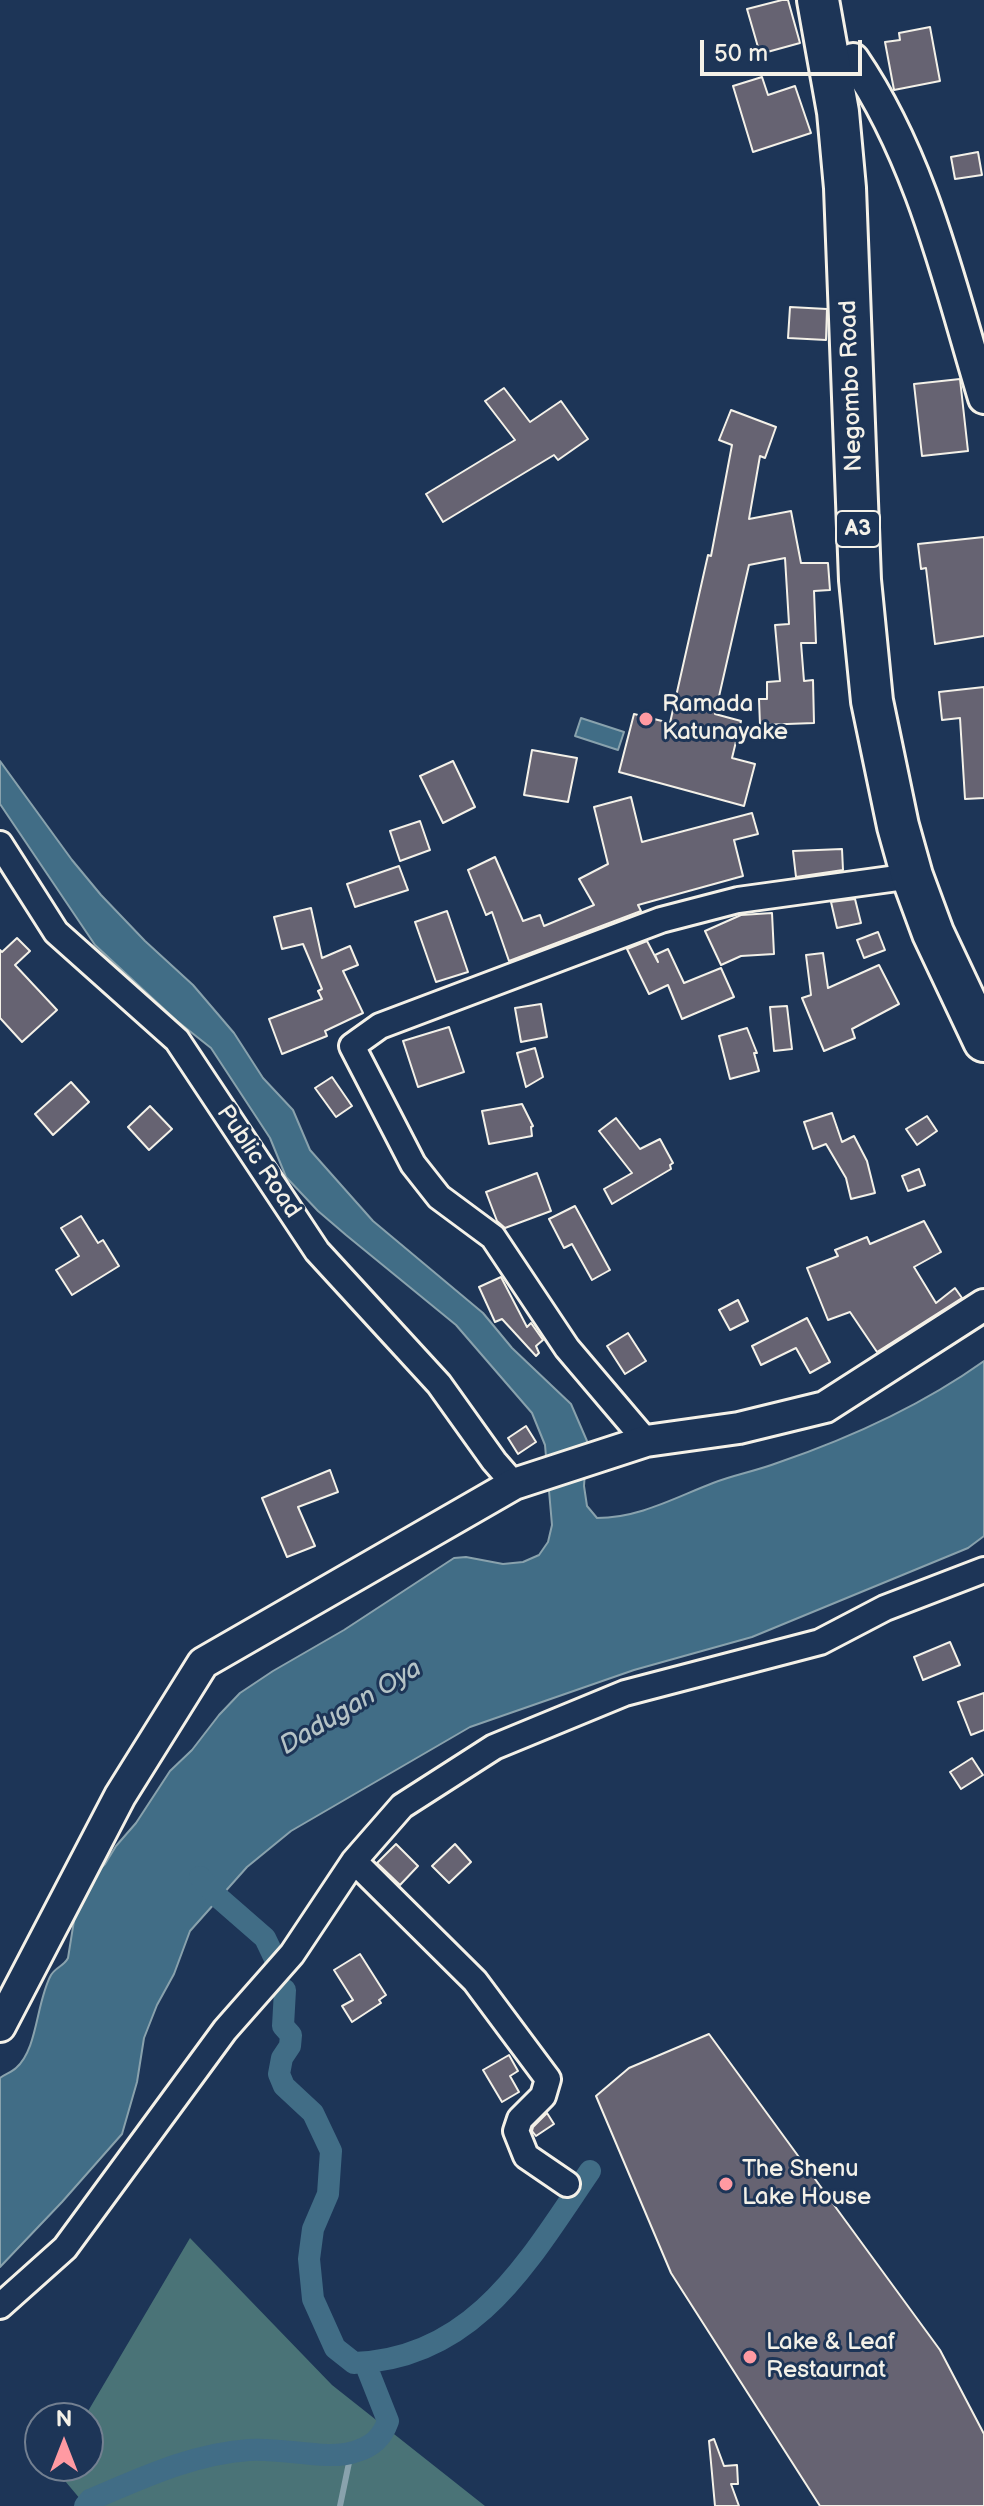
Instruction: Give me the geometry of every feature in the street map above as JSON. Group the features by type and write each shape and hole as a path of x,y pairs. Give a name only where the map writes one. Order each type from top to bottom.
{"highway":[{"name":"Negombo Road","path":"818,0 838,112 845,188 860,580 867,667 887,778 912,876 933,933 984,1041"},
{"name":"Negombo Road","path":"841,0 859,109 868,255 880,579 888,664 899,735 931,871 984,998"}],"street":[{"path":"853,59 878,96 920,186 984,398"},
{"name":"Public Road","path":"0,844 56,932 177,1040 317,1251 439,1384 494,1461 526,1480"},
{"path":"646,1441 567,1348 493,1237 439,1197 413,1164 352,1046 380,1026 661,920 738,900 912,876"},
{"path":"0,2026 120,1796 203,1663 526,1480 646,1441 739,1428 825,1407 984,1305"},
{"path":"0,2306 65,2248 225,2030 292,1954 354,1861 402,1806 494,1747 625,1693 820,1642 885,1608 984,1570"},
{"path":"354,1861 475,1981 548,2079 543,2096 520,2119 516,2131 526,2156 567,2184"}],"green space":[{"path":"190,2238 332,2385 485,2506 86,2506 66,2482 104,2482 104,2402 93,2402"}],"water":[{"path":"581,718 624,732 618,750 575,736"},
{"name":"Dadugan Oya","path":"0,761 101,895 193,985 234,1033 263,1078 293,1110 310,1150 373,1221 483,1313 512,1348 571,1404 587,1441 584,1486 587,1506 597,1518 642,1511 721,1480 831,1443 884,1420 984,1361 984,1536 968,1548 752,1637 634,1670 470,1727 291,1831 247,1867 190,1931 144,2038 137,2082 122,2134 0,2267 0,2078 16,2068 29,2049 46,1986 53,1972 68,1958 76,1908 92,1877 136,1823 170,1771 240,1693 273,1671 344,1630 454,1558 466,1557 503,1564 523,1562 539,1555 548,1542 552,1525 545,1445 532,1413 456,1325 318,1211 286,1177 270,1138 211,1048 95,945 0,804"}],"building":[{"path":"788,0 800,43 760,54 747,9"},
{"path":"930,27 940,81 894,90 885,42 900,40 899,33"},
{"path":"762,77 768,95 795,86 811,133 753,152 733,86"},
{"path":"978,152 982,175 955,179 951,157"},
{"path":"790,307 827,309 826,340 788,338"},
{"path":"960,379 968,451 922,456 914,384"},
{"path":"504,388 530,422 561,401 588,439 558,460 554,455 443,522 426,494 515,440 485,401"},
{"path":"731,410 776,427 765,458 760,456 749,519 791,511 801,563 828,563 830,590 814,591 816,643 801,643 804,681 813,680 814,723 760,725 759,699 767,699 767,682 780,681 775,625 789,624 785,558 749,565 715,714 741,721 732,758 755,764 744,806 619,772 634,714 670,723 708,555 711,556 732,445 719,440"},
{"path":"984,537 984,636 935,644 926,568 921,569 918,544"},
{"path":"984,687 984,798 965,799 960,718 942,720 939,692"},
{"path":"532,750 577,758 568,802 524,795"},
{"path":"453,761 475,807 443,823 420,776"},
{"path":"631,797 642,842 752,813 758,834 734,840 743,876 638,905 641,911 509,961 492,912 486,915 468,870 495,857 523,921 540,915 544,926 594,905 579,879 608,864 594,807"},
{"path":"420,821 430,850 400,861 390,831"},
{"path":"842,849 843,870 796,877 793,851"},
{"path":"399,866 408,890 355,907 347,884"},
{"path":"855,899 861,923 837,928 831,902"},
{"path":"311,908 322,958 350,946 358,965 343,971 363,1013 325,1031 327,1036 282,1054 269,1019 322,999 318,991 322,989 303,944 282,949 274,917"},
{"path":"447,911 468,972 436,982 415,922"},
{"path":"772,913 774,954 741,956 721,965 705,931 741,915"},
{"path":"878,932 885,950 864,958 857,940"},
{"path":"17,938 30,951 15,965 57,1010 22,1042 0,1018 0,950 2,952"},
{"path":"647,941 658,962 655,955 668,949 684,983 721,968 734,997 682,1019 668,985 649,994 627,949"},
{"path":"823,953 828,988 879,965 899,1004 852,1029 855,1038 824,1051 802,998 811,995 806,955"},
{"path":"541,1004 547,1037 521,1042 515,1008"},
{"path":"787,1006 792,1049 774,1051 770,1007"},
{"path":"449,1027 464,1072 418,1087 403,1041"},
{"path":"747,1028 757,1053 754,1053 759,1071 730,1079 719,1036"},
{"path":"535,1048 543,1077 526,1087 517,1053"},
{"path":"332,1077 352,1106 336,1117 315,1088"},
{"path":"71,1082 89,1102 53,1135 35,1114"},
{"path":"522,1104 533,1126 532,1136 489,1144 482,1111"},
{"path":"150,1106 172,1129 149,1150 128,1127"},
{"path":"832,1113 842,1142 854,1136 867,1161 875,1193 851,1199 846,1178 826,1144 813,1149 804,1122"},
{"path":"927,1116 937,1131 917,1145 906,1129"},
{"path":"616,1118 640,1149 660,1139 673,1163 671,1169 612,1204 604,1189 632,1173 599,1131"},
{"path":"919,1169 925,1185 908,1191 902,1176"},
{"path":"537,1173 551,1211 505,1228 497,1221 486,1192"},
{"path":"575,1206 610,1270 592,1280 572,1244 564,1248 549,1219"},
{"path":"81,1216 98,1243 103,1240 119,1266 72,1295 56,1270 79,1256 61,1228"},
{"path":"924,1221 941,1252 914,1267 936,1303 955,1288 962,1298 877,1352 850,1312 828,1320 807,1268 838,1256 835,1250 867,1237 870,1244"},
{"path":"501,1277 527,1327 531,1323 543,1340 536,1346 539,1353 536,1356 502,1319 495,1322 479,1287"},
{"path":"738,1300 748,1321 730,1330 719,1310"},
{"path":"807,1318 830,1362 810,1373 796,1348 761,1365 752,1346"},
{"path":"628,1333 646,1361 625,1374 607,1346"},
{"path":"526,1426 536,1442 518,1454 508,1438"},
{"path":"330,1470 338,1492 298,1507 315,1546 287,1557 262,1498"},
{"path":"950,1642 960,1665 923,1680 914,1657"},
{"path":"984,1693 984,1730 971,1735 958,1702"},
{"path":"972,1758 983,1775 961,1789 950,1772"},
{"path":"396,1844 418,1866 400,1885 377,1863"},
{"path":"455,1844 471,1862 449,1883 432,1866"},
{"path":"360,1954 386,1995 379,2000 381,2003 352,2022 342,2006 353,2000 334,1970"},
{"name":"The Shenu Lake House","path":"709,2034 940,2350 984,2434 984,2506 820,2506 671,2273 596,2096 629,2068"},
{"path":"509,2055 518,2071 510,2076 519,2092 502,2102 483,2070"},
{"path":"547,2113 554,2124 536,2136 533,2127"},
{"path":"714,2439 724,2466 737,2465 738,2484 731,2484 739,2506 715,2506 709,2441"}],"waterway":[{"path":"200,1877 265,1938 276,1961"},
{"path":"285,1990 283,2026 291,2035 279,2074 284,2086 313,2113 331,2151 328,2194 313,2229 309,2259 313,2299 335,2348 354,2363 396,2357 433,2344 466,2324 520,2270 590,2171"},
{"path":"85,2506 90,2500 148,2476 207,2456 249,2450 331,2455 366,2447 376,2441 388,2421 365,2363"},
{"path":"340,2506 351,2453"}],"place":[{"name":"Ramada Katunayake","path":"646,719"},
{"name":"The Shenu Lake House","path":"726,2184"},
{"name":"Lake & Leaf Restaurnat","path":"750,2357"}]}
